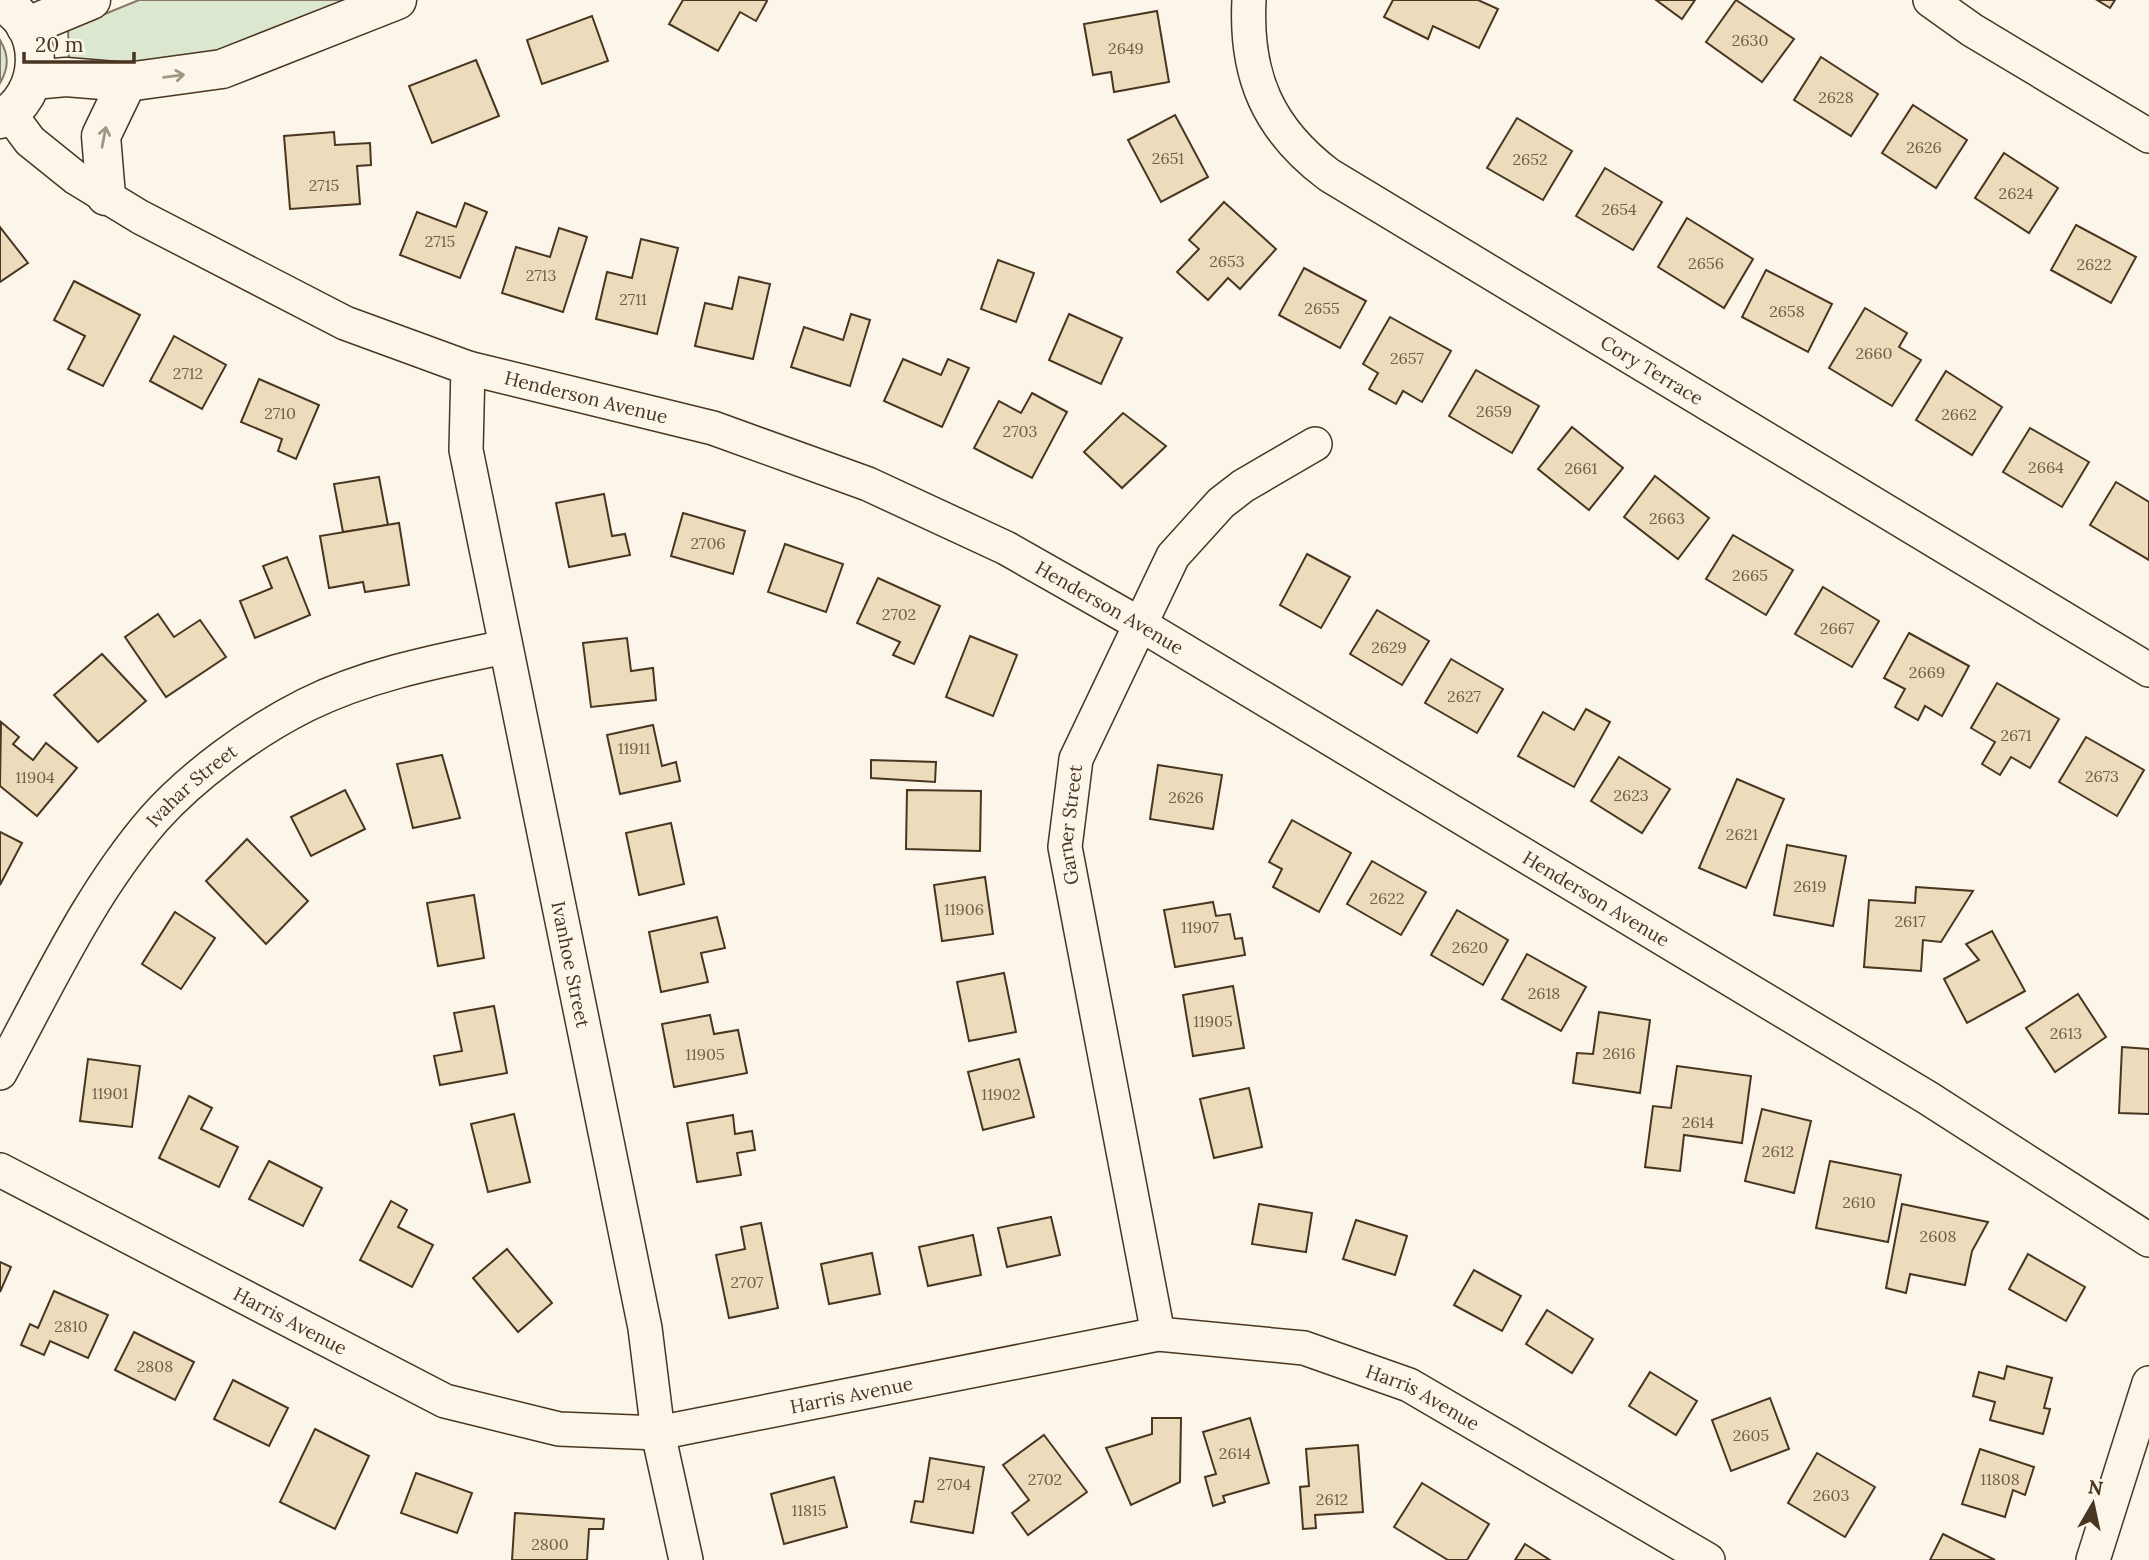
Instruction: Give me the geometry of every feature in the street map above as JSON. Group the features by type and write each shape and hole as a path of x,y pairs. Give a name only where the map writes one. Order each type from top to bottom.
{"street":[{"path":"5,117 24,99 33,80 36,60 13,15 91,0"},
{"path":"33,80 66,77 127,82 222,69 397,0"},
{"name":"Cory Terrace","path":"1249,0 1249,51 1268,108 1285,135 1329,175 2149,670"},
{"path":"1930,0 1972,30 2149,136"},
{"path":"106,196 101,136 127,82"},
{"name":"Henderson Avenue","path":"5,117 76,178 345,323 468,368 713,428 867,484 1006,548 1138,623 1928,1098 2149,1240"},
{"name":"Ivanhoe Street","path":"468,368 466,450 645,1328 658,1433 686,1560"},
{"name":"Garner Street","path":"1158,1334 1065,847 1076,758 1138,623 1173,556 1206,519 1243,486 1315,444"},
{"name":"Ivahar Street","path":"0,1073 93,902 155,818 227,753 307,705 397,670 505,647"},
{"name":"Harris Avenue","path":"0,1170 445,1401 559,1429 658,1433 1158,1334 1304,1348 1409,1385 1708,1560"},
{"path":"2093,1560 2149,1383"}],"green space":[{"path":"139,0 352,0 199,57 130,63 69,61 68,29"},
{"path":"0,40 7,61 0,83"}],"building":[{"path":"683,0 767,1 756,21 740,12 718,51 669,24"},
{"path":"1393,0 1478,0 1498,9 1479,48 1433,26 1428,39 1384,17"},
{"path":"1656,0 1695,0 1682,19"},
{"path":"1736,0 1794,39 1762,82 1706,42"},
{"path":"2097,0 2115,0 2110,8"},
{"path":"1157,11 1169,82 1114,92 1111,72 1093,75 1084,24"},
{"path":"592,16 608,61 542,84 527,40"},
{"path":"1821,57 1878,94 1851,136 1794,100"},
{"path":"476,60 499,116 432,143 409,86"},
{"path":"1913,105 1967,140 1936,188 1882,153"},
{"path":"1175,115 1208,177 1161,202 1128,140"},
{"path":"1517,118 1572,151 1543,200 1487,168"},
{"path":"334,132 335,145 370,143 371,165 357,166 360,204 290,209 284,136"},
{"path":"2004,153 2058,188 2029,233 1975,198"},
{"path":"1605,168 1662,202 1633,250 1576,216"},
{"path":"1224,202 1276,249 1240,289 1228,278 1208,300 1177,272 1199,249 1189,240"},
{"path":"465,203 487,212 460,278 400,255 417,212 456,227"},
{"path":"1687,218 1753,259 1724,308 1658,267"},
{"path":"2076,225 2136,257 2111,303 2051,270"},
{"path":"0,227 28,263 0,282"},
{"path":"559,228 587,237 563,312 502,293 516,247 550,257"},
{"path":"641,239 678,248 657,334 596,319 607,272 632,278"},
{"path":"998,260 1034,273 1016,322 981,309"},
{"path":"1304,268 1366,301 1340,348 1279,315"},
{"path":"1766,270 1832,304 1808,352 1742,317"},
{"path":"739,277 770,284 753,359 695,346 705,303 732,309"},
{"path":"74,281 140,315 103,386 68,369 85,336 54,320"},
{"path":"1865,308 1907,333 1899,347 1921,360 1892,406 1829,368"},
{"path":"851,314 870,320 850,386 791,367 804,327 843,340"},
{"path":"1069,314 1122,338 1101,384 1049,360"},
{"path":"1390,317 1451,351 1422,402 1403,391 1396,404 1369,389 1378,373 1363,364"},
{"path":"174,336 226,365 202,409 150,381"},
{"path":"903,359 941,375 948,359 969,368 942,427 884,401"},
{"path":"1476,370 1539,406 1512,453 1449,416"},
{"path":"1946,371 2002,407 1972,455 1916,420"},
{"path":"259,379 319,405 296,459 278,451 282,439 241,422"},
{"path":"1032,393 1067,412 1032,478 974,448 999,401 1021,413"},
{"path":"1123,413 1166,446 1122,488 1084,452"},
{"path":"1572,427 1623,468 1589,510 1538,469"},
{"path":"2030,428 2089,462 2062,507 2003,472"},
{"path":"1655,476 1709,518 1678,559 1624,517"},
{"path":"379,477 388,525 343,532 334,484"},
{"path":"2116,482 2149,502 2149,560 2090,525"},
{"path":"604,494 612,536 625,534 630,555 569,567 556,503"},
{"path":"683,513 745,531 733,574 671,556"},
{"path":"399,523 409,585 365,592 363,582 329,588 320,536"},
{"path":"1733,535 1793,570 1766,615 1706,579"},
{"path":"785,544 843,564 826,612 768,592"},
{"path":"1307,554 1350,577 1321,628 1280,605"},
{"path":"287,557 310,615 255,638 240,601 272,588 263,566"},
{"path":"878,578 940,606 914,664 893,655 900,642 857,623"},
{"path":"1823,587 1879,621 1852,667 1795,634"},
{"path":"1377,610 1429,641 1402,685 1350,654"},
{"path":"158,614 174,637 200,620 226,657 166,697 125,637"},
{"path":"1909,633 1969,666 1942,716 1925,706 1918,720 1895,707 1905,689 1884,678"},
{"path":"970,636 1017,655 993,716 946,697"},
{"path":"627,638 631,671 653,668 656,700 591,707 583,643"},
{"path":"102,654 146,701 98,742 54,695"},
{"path":"1451,659 1503,689 1477,733 1425,703"},
{"path":"1997,683 2059,719 2030,768 2011,757 2000,775 1982,764 1995,742 1971,728"},
{"path":"1586,709 1610,722 1574,787 1518,756 1543,712 1574,730"},
{"path":"1,722 19,737 13,744 33,760 46,743 77,768 37,816 0,786"},
{"path":"653,725 662,766 676,762 680,781 620,794 607,735"},
{"path":"2086,737 2144,770 2117,816 2059,782"},
{"path":"442,755 460,818 413,828 397,764"},
{"path":"1619,757 1670,789 1642,833 1591,801"},
{"path":"871,760 936,762 935,782 871,778"},
{"path":"1158,765 1222,775 1213,829 1150,819"},
{"path":"1737,779 1784,799 1746,888 1699,868"},
{"path":"345,790 365,829 311,856 291,817"},
{"path":"907,790 981,791 980,851 906,849"},
{"path":"1292,820 1351,853 1319,912 1273,887 1282,869 1269,862"},
{"path":"671,823 684,884 639,895 626,833"},
{"path":"0,832 22,843 0,885"},
{"path":"247,839 308,901 266,944 206,881"},
{"path":"1787,845 1846,856 1833,926 1774,915"},
{"path":"1372,861 1426,892 1401,935 1347,904"},
{"path":"985,877 993,934 942,941 934,885"},
{"path":"1916,887 1973,891 1941,942 1923,940 1921,971 1864,967 1869,900 1915,903"},
{"path":"474,895 484,958 438,966 427,903"},
{"path":"1213,902 1216,916 1230,914 1235,939 1242,938 1245,955 1175,967 1164,910"},
{"path":"1457,910 1508,940 1483,985 1431,955"},
{"path":"175,912 215,938 181,989 142,964"},
{"path":"717,917 725,948 701,953 708,982 661,992 649,932"},
{"path":"1992,931 2025,991 1967,1023 1944,979 1979,960 1966,944"},
{"path":"1527,954 1586,987 1561,1031 1502,999"},
{"path":"1004,973 1016,1032 969,1041 957,982"},
{"path":"1233,986 1244,1048 1193,1056 1183,995"},
{"path":"2078,994 2106,1037 2055,1072 2026,1028"},
{"path":"494,1006 507,1073 440,1085 434,1056 462,1051 454,1013"},
{"path":"1599,1012 1650,1020 1640,1093 1573,1083 1577,1053 1593,1054"},
{"path":"710,1015 714,1034 738,1030 747,1073 674,1087 662,1024"},
{"path":"2122,1047 2149,1049 2149,1114 2119,1113"},
{"path":"88,1059 140,1066 132,1127 80,1121"},
{"path":"1019,1059 1034,1117 983,1130 968,1072"},
{"path":"1677,1066 1751,1076 1742,1143 1684,1135 1680,1171 1645,1167 1653,1106 1671,1108"},
{"path":"1249,1088 1262,1147 1214,1158 1200,1099"},
{"path":"189,1096 212,1108 201,1129 238,1147 219,1187 159,1158"},
{"path":"1762,1109 1811,1121 1794,1193 1745,1181"},
{"path":"514,1114 530,1182 488,1192 471,1124"},
{"path":"733,1115 735,1134 752,1131 755,1150 737,1153 741,1175 697,1182 687,1123"},
{"path":"269,1161 322,1188 303,1226 249,1199"},
{"path":"1830,1161 1901,1175 1888,1242 1816,1228"},
{"path":"391,1201 407,1210 398,1227 433,1245 412,1287 360,1260"},
{"path":"1259,1204 1312,1213 1306,1252 1252,1244"},
{"path":"1902,1204 1988,1222 1972,1251 1965,1285 1910,1274 1906,1293 1886,1288"},
{"path":"1051,1217 1060,1255 1007,1267 998,1228"},
{"path":"1356,1220 1407,1236 1395,1275 1343,1259"},
{"path":"761,1223 778,1308 729,1318 716,1255 745,1249 741,1227"},
{"path":"973,1235 981,1275 928,1286 919,1247"},
{"path":"507,1249 552,1303 518,1332 473,1278"},
{"path":"872,1253 880,1294 829,1304 821,1264"},
{"path":"2028,1254 2085,1287 2066,1321 2009,1289"},
{"path":"0,1262 11,1267 0,1292"},
{"path":"1474,1270 1521,1296 1502,1331 1454,1305"},
{"path":"54,1291 108,1315 88,1358 50,1341 44,1355 21,1345 30,1324 38,1328"},
{"path":"1547,1310 1593,1339 1572,1373 1526,1344"},
{"path":"134,1332 194,1362 175,1400 115,1370"},
{"path":"2007,1366 2052,1378 2044,1408 2050,1409 2043,1434 1990,1420 1995,1402 1973,1396 1979,1372 2004,1379"},
{"path":"1650,1372 1697,1401 1676,1435 1629,1406"},
{"path":"233,1380 288,1408 269,1446 214,1419"},
{"path":"1770,1398 1789,1449 1731,1471 1712,1420"},
{"path":"1152,1418 1181,1418 1180,1482 1131,1505 1106,1448 1152,1434"},
{"path":"1250,1418 1269,1483 1223,1496 1225,1502 1213,1506 1205,1477 1216,1474 1203,1432"},
{"path":"315,1429 369,1456 335,1529 280,1502"},
{"path":"1044,1435 1087,1492 1028,1535 1012,1513 1029,1500 1003,1465"},
{"path":"1358,1445 1363,1512 1315,1515 1316,1528 1303,1529 1300,1487 1309,1486 1306,1449"},
{"path":"1980,1449 2034,1467 2025,1495 2013,1490 2005,1517 1962,1504"},
{"path":"1817,1453 1875,1487 1845,1537 1788,1503"},
{"path":"930,1458 984,1467 973,1533 911,1522 915,1501 923,1502"},
{"path":"416,1473 472,1493 457,1533 401,1513"},
{"path":"834,1477 847,1527 784,1544 771,1494"},
{"path":"1422,1483 1489,1524 1467,1560 1448,1560 1394,1527"},
{"path":"515,1513 604,1519 603,1529 589,1529 587,1560 512,1560"},
{"path":"1943,1534 1995,1560 1930,1560"},
{"path":"1525,1544 1550,1560 1515,1560"}]}
